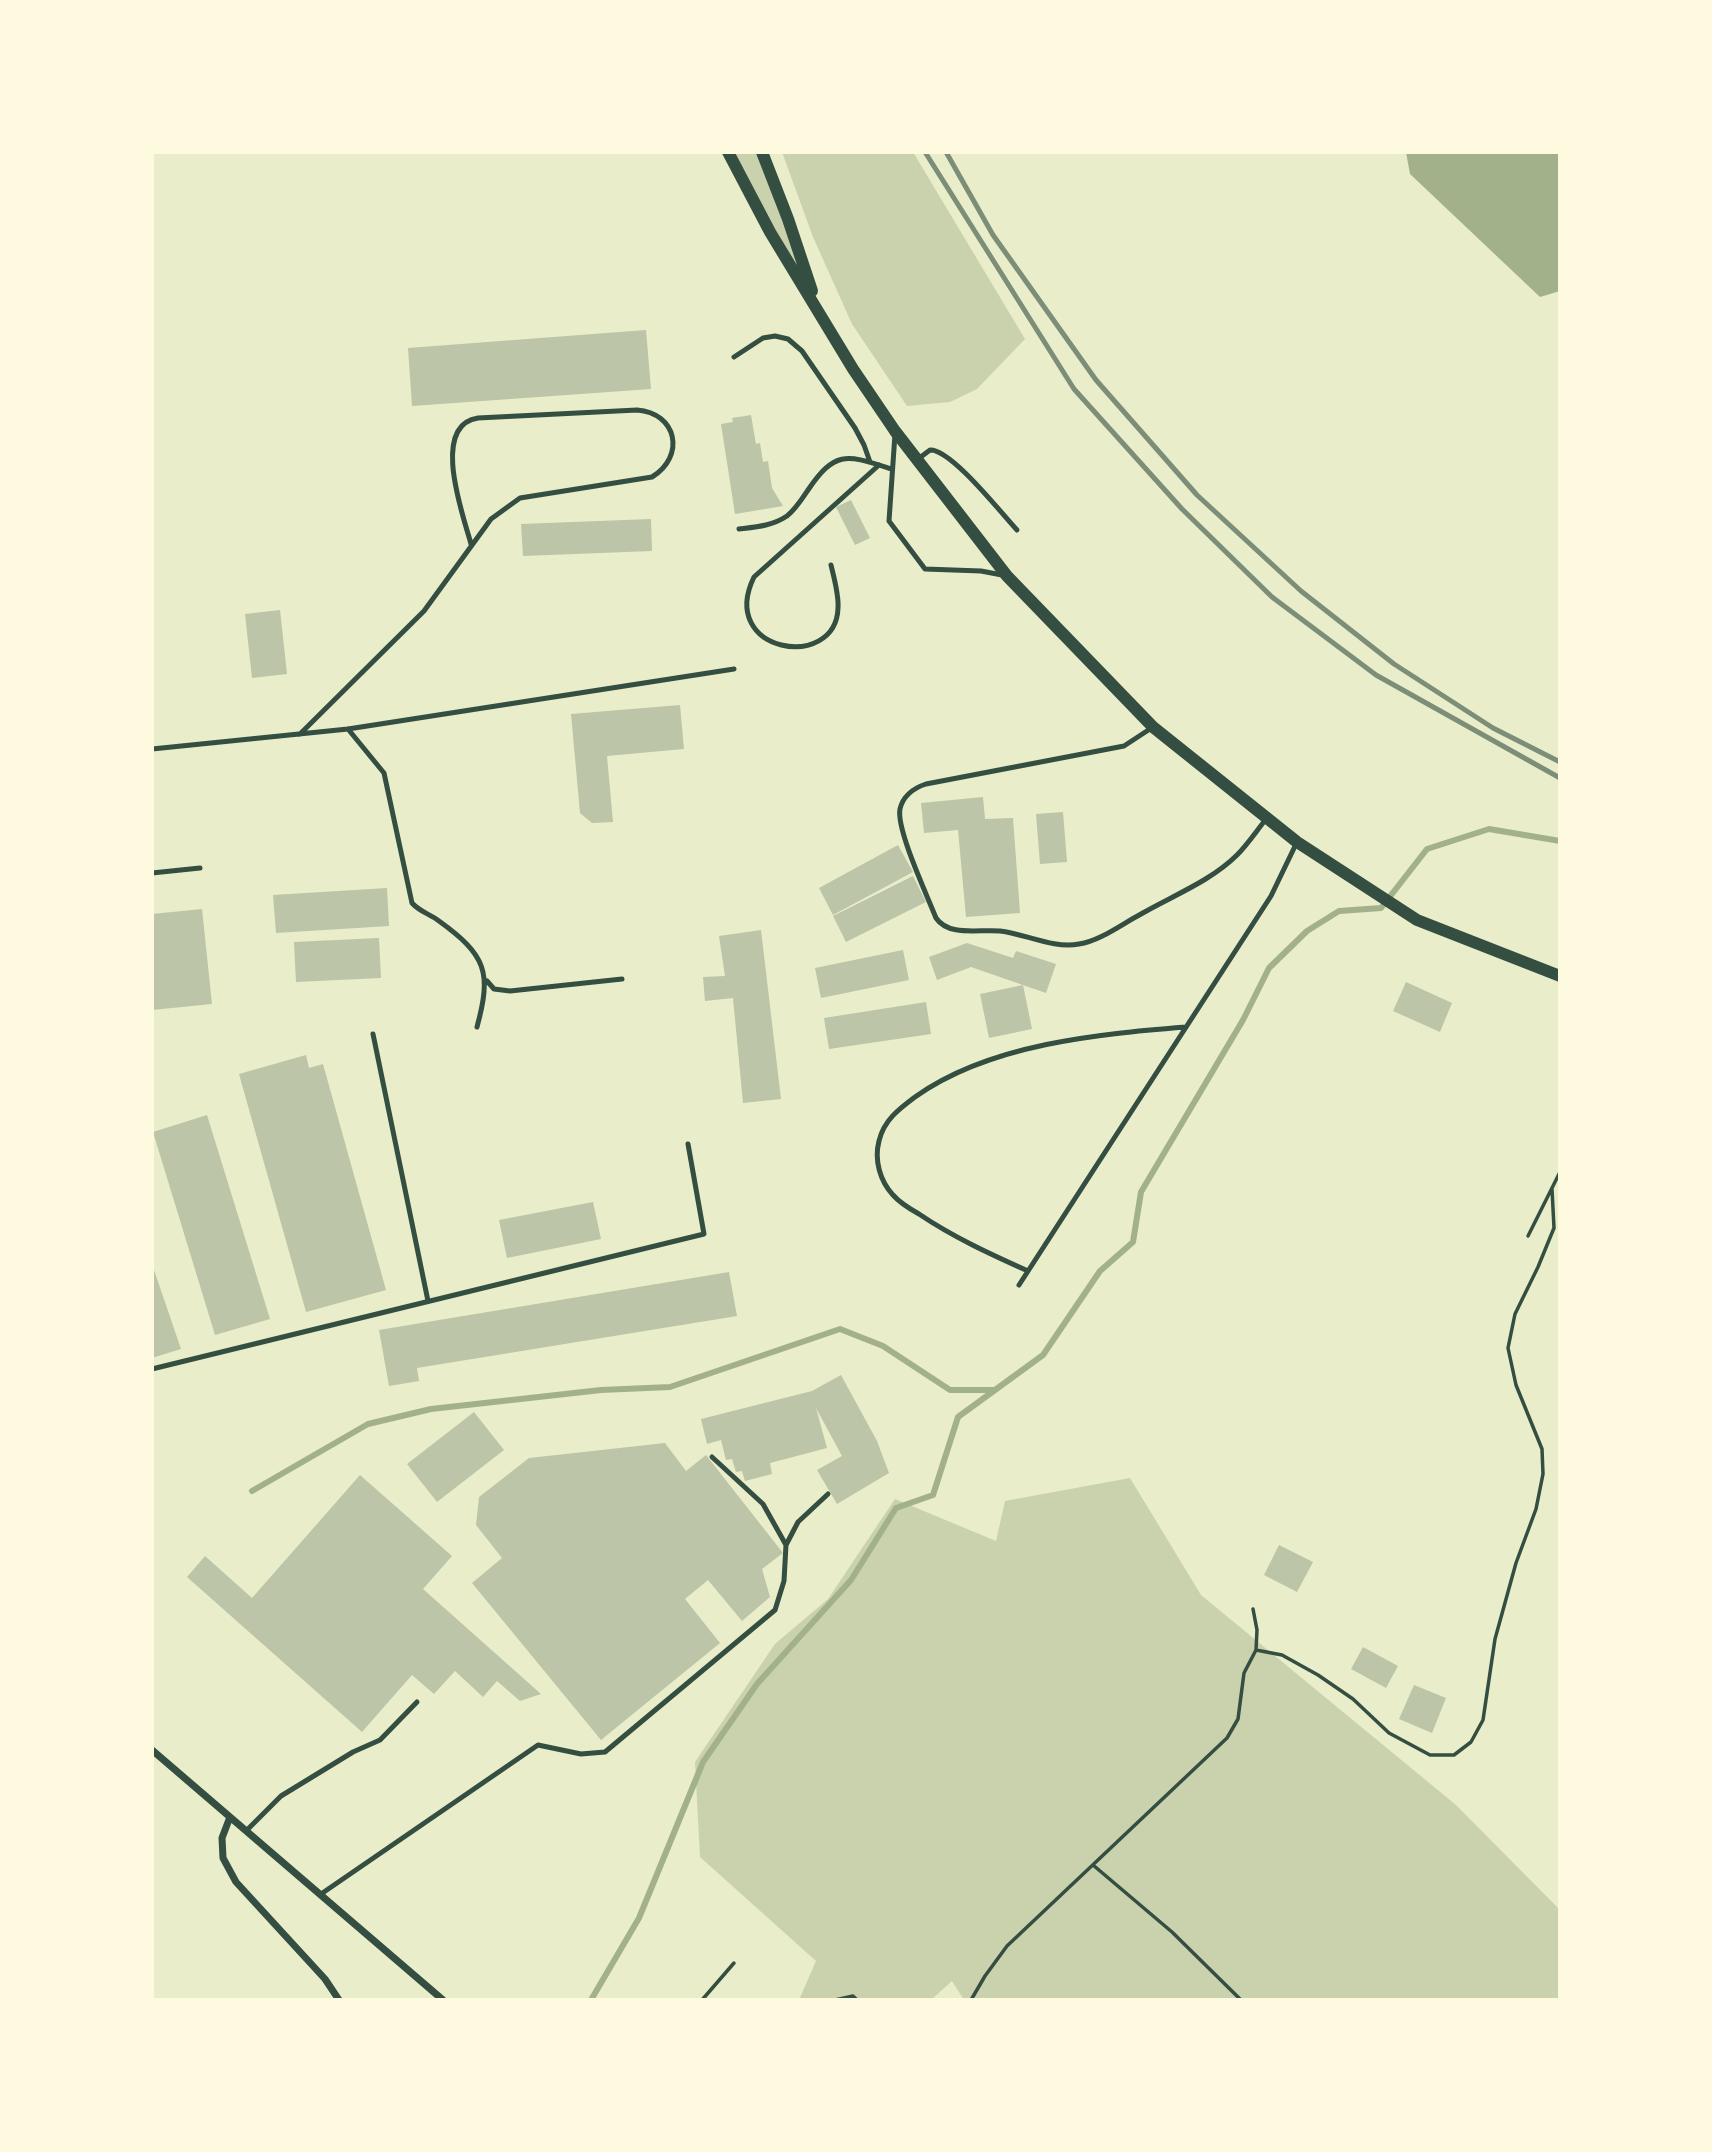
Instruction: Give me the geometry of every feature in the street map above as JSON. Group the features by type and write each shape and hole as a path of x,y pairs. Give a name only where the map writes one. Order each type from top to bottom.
{"street":[{"path":"728,152 770,232 853,369 895,431 1007,576 1153,727 1297,842 1417,920 1560,976"},
{"path":"762,152 819,311"},
{"path":"152,1750 443,2000"},
{"path":"230,1817 222,1838 223,1858 236,1882 325,1979 339,2000"}],"lane":[{"path":"734,357 763,338 775,336 788,339 802,351 855,428 870,462"},
{"path":"300,734 424,611 491,519 520,498 652,477 662,471 669,462 673,451 670,430 656,415 637,410 478,418 464,422 455,434 454,486 471,544"},
{"path":"895,431 889,521 925,569 981,571 1007,576"},
{"path":"918,459 930,450 940,452 960,468 1017,530"},
{"path":"739,529 770,525 788,515 829,463 840,458 870,462 892,470"},
{"path":"831,565 838,608 831,627 819,640 807,646 781,646 766,639 755,628 748,614 747,600 754,576 879,465"},
{"path":"152,749 348,729 734,669"},
{"path":"1153,727 1124,746 926,784 910,793 900,810 901,827 941,925 949,930 1000,931 1058,945 1079,944 1100,937 1213,874 1236,856 1267,818"},
{"path":"348,729 384,774 412,903 418,910 435,918 461,937 476,955 486,980 494,989 510,991 622,979"},
{"path":"1018,1285 1271,896 1297,842"},
{"path":"152,873 200,868"},
{"path":"477,1027 486,980"},
{"path":"1028,1271 949,1235 894,1197 883,1179 877,1158 882,1131 890,1117 940,1080 1020,1050 1115,1032 1186,1027"},
{"path":"373,1034 428,1301"},
{"path":"152,1369 704,1234 688,1144"},
{"path":"712,1457 762,1504 786,1545"},
{"path":"321,1894 538,1745 581,1754 605,1752 775,1610 784,1581 786,1545 797,1522 828,1494"},
{"path":"247,1830 281,1796 353,1752 380,1740 417,1702"}],"path":[{"path":"1528,1236 1560,1172"},
{"path":"1256,1650 1282,1655 1318,1675 1353,1699 1390,1733 1430,1755 1454,1755 1471,1742 1483,1720 1495,1639 1516,1563 1536,1509 1543,1474 1542,1449 1516,1385 1508,1348 1515,1314 1554,1228 1552,1189"},
{"path":"971,2000 1007,1946 1227,1738 1238,1718 1244,1673 1256,1650 1258,1630 1253,1609"},
{"path":"1093,1865 1172,1933 1241,2000"},
{"path":"702,2000 734,1963"},
{"path":"835,2000 853,1996 856,2000"}],"shaded area":[{"path":"728,152 762,152 819,311"},
{"path":"782,152 913,152 1025,339 977,389 950,402 907,406 852,324 813,237"},
{"path":"1406,152 1560,152 1560,291 1540,297 1410,174"},
{"path":"1130,1478 1201,1595 1456,1805 1560,1910 1560,2000 964,2000 952,1981 931,2000 799,2000 816,1961 700,1857 695,1762 775,1644 828,1599 895,1499 996,1541 1005,1501"}],"building":[{"path":"646,330 651,389 412,406 408,348"},
{"path":"751,415 756,444 760,443 763,462 768,461 772,488 783,506 735,514 721,424 733,422 732,418"},
{"path":"851,500 870,538 855,545 836,507"},
{"path":"651,519 652,551 523,556 521,524"},
{"path":"280,610 287,674 252,678 245,614"},
{"path":"680,705 684,749 607,756 613,822 592,823 580,813 571,714"},
{"path":"983,797 985,819 1013,818 1020,913 966,917 958,830 924,833 921,803"},
{"path":"1063,812 1067,862 1040,864 1036,814"},
{"path":"898,845 913,872 833,915 819,888"},
{"path":"913,876 926,902 846,942 833,916"},
{"path":"387,888 389,926 276,933 273,895"},
{"path":"202,909 212,1004 152,1010 152,914"},
{"path":"761,930 781,1099 743,1103 733,998 705,1001 703,977 725,976 719,936"},
{"path":"379,938 381,978 296,982 294,942"},
{"path":"967,943 1013,958 1016,951 1056,964 1046,993 971,967 937,980 929,957"},
{"path":"903,950 909,980 821,998 815,968"},
{"path":"1406,982 1452,1003 1440,1032 1393,1011"},
{"path":"1023,985 1032,1029 989,1038 980,994"},
{"path":"926,1002 931,1034 829,1049 824,1018"},
{"path":"306,1055 309,1068 323,1064 386,1290 306,1312 239,1074"},
{"path":"207,1115 270,1319 215,1335 153,1132"},
{"path":"593,1202 601,1239 507,1258 499,1220"},
{"path":"152,1268 181,1349 152,1358"},
{"path":"729,1272 737,1316 417,1368 419,1381 389,1386 379,1330"},
{"path":"841,1375 877,1441 889,1473 837,1504 817,1470 842,1456 816,1408 827,1448 770,1463 772,1474 745,1481 742,1471 736,1472 732,1459 726,1460 721,1440 707,1444 701,1419 812,1391"},
{"path":"474,1412 504,1450 437,1502 407,1464"},
{"path":"665,1443 686,1471 706,1455 783,1553 762,1569 770,1597 742,1621 708,1580 685,1599 720,1643 601,1740 472,1583 502,1558 476,1525 479,1497 529,1458"},
{"path":"360,1475 452,1556 423,1589 541,1694 520,1701 497,1681 483,1697 455,1671 434,1694 412,1675 362,1732 187,1577 205,1556 252,1598"},
{"path":"1279,1545 1313,1562 1297,1592 1264,1575"},
{"path":"1363,1647 1398,1666 1386,1688 1351,1669"},
{"path":"1414,1685 1446,1698 1432,1733 1399,1719"}],"waterway":[{"path":"252,1491 368,1424 431,1409 601,1390 670,1387 840,1329 883,1346 950,1390 995,1390 1043,1355 1100,1271 1133,1242 1141,1192 1243,1020 1269,968 1307,931 1339,911 1381,908 1427,849 1489,829 1560,841"},
{"path":"591,2000 639,1918 703,1762 757,1684 851,1580 896,1508 933,1495 958,1417 995,1390"}],"railway":[{"path":"925,152 1074,389 1182,509 1272,597 1376,675 1560,778"},
{"path":"946,152 993,235 1096,380 1197,495 1301,591 1394,664 1493,728 1560,762"}]}
